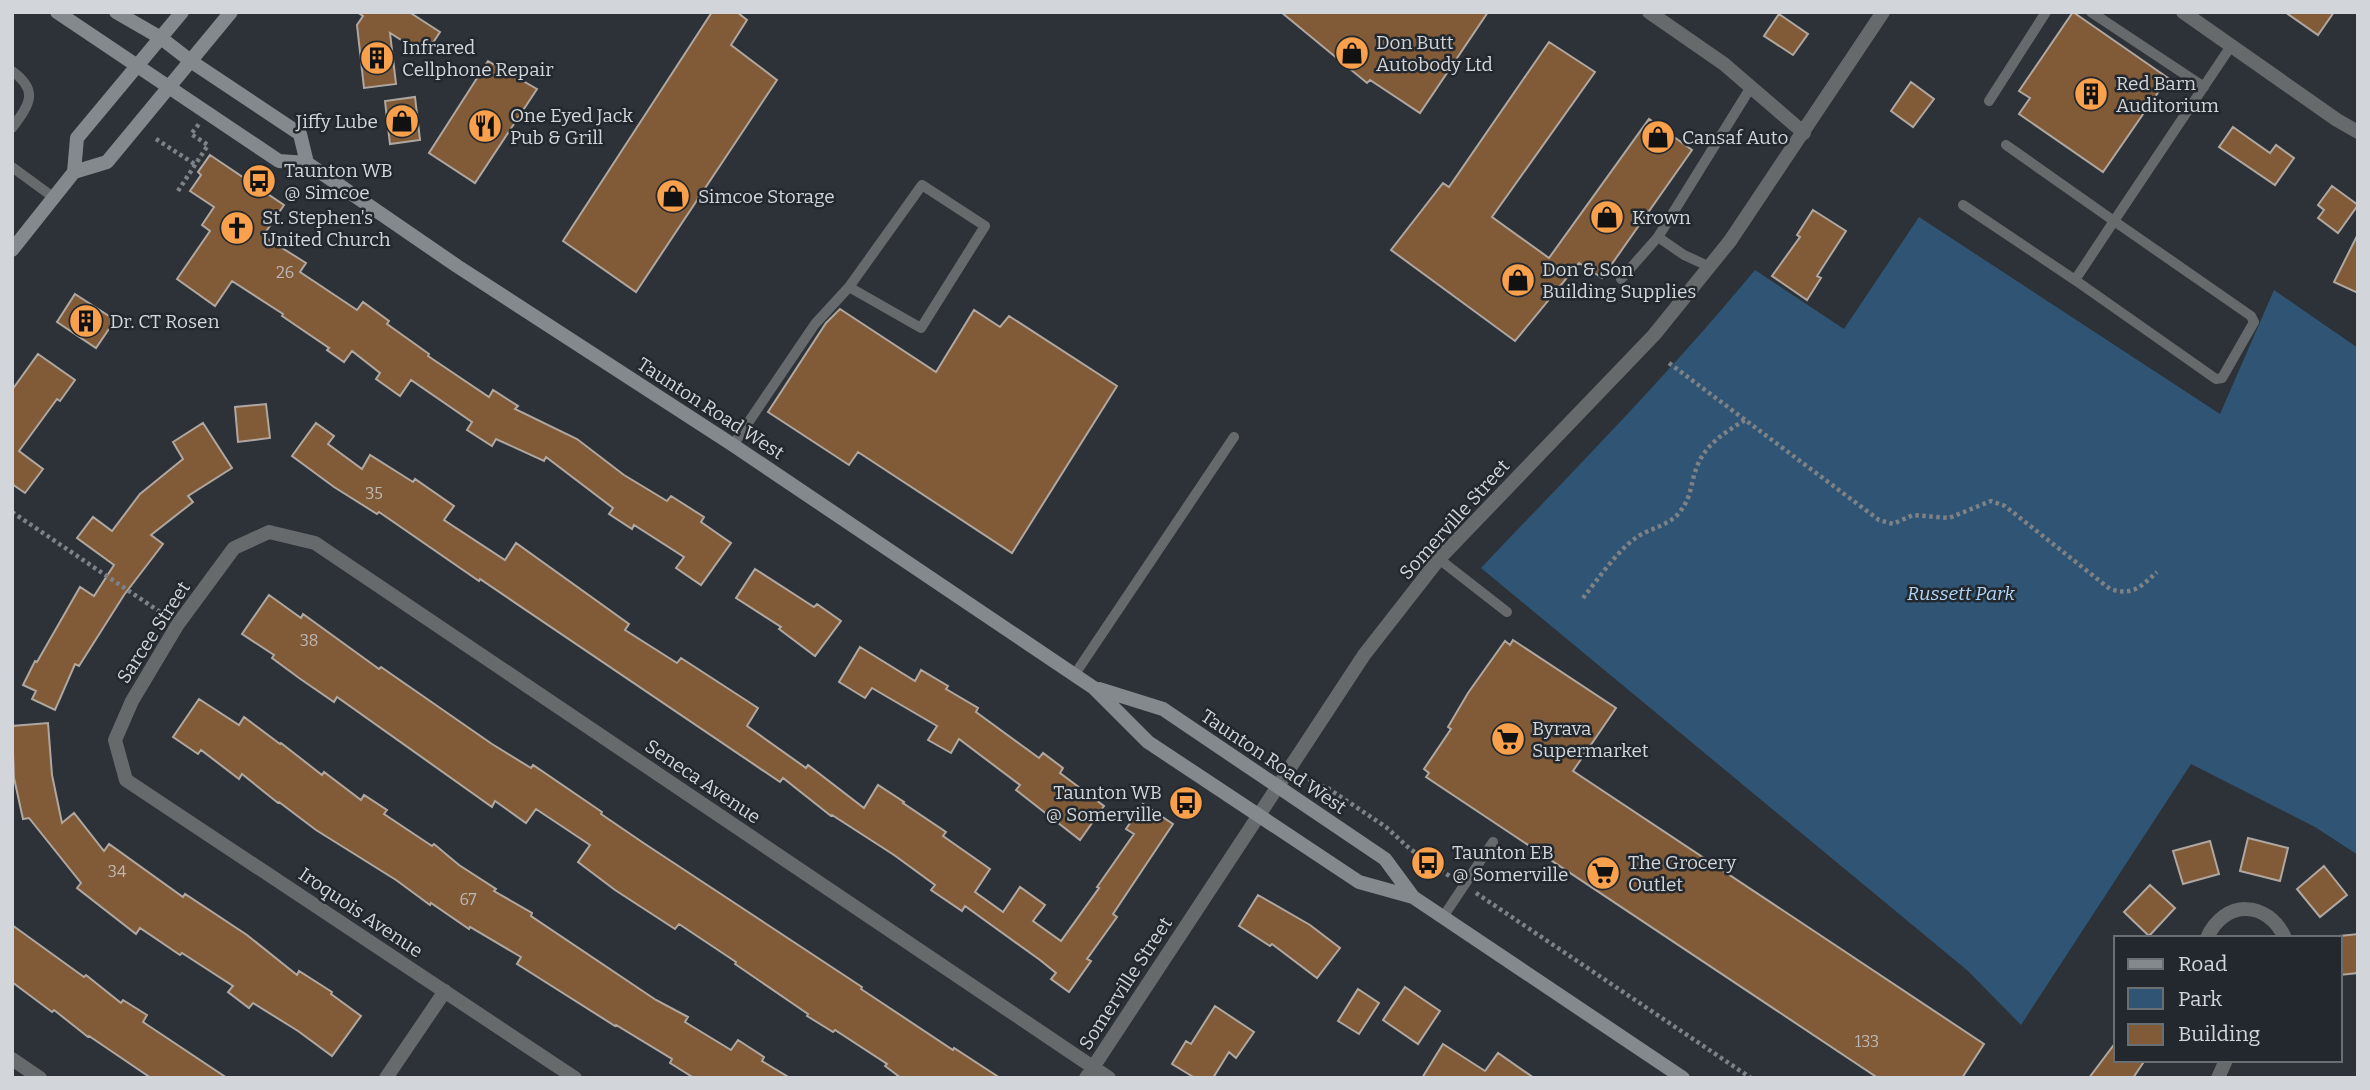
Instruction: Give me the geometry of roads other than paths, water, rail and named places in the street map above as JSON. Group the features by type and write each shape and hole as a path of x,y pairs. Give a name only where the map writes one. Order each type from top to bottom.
{"main road":[{"name":"Taunton Road West","path":"57,12 279,160 307,163 457,265 733,445 1075,674 1094,688 1148,741 1359,882 1413,897 1683,1078"},
{"path":"116,12 161,38 192,62 300,134 307,163"},
{"path":"74,172 77,138 182,12"},
{"path":"12,250 74,172 107,162 231,12"},
{"name":"Taunton Road West","path":"1094,688 1164,709 1385,859 1413,897"}],"street":[{"path":"1649,12 1724,64 1804,133"},
{"name":"Somerville Street","path":"1089,1072 1364,655 1440,559 1654,334 1710,267 1804,133 1883,12"},
{"path":"2183,12 2358,132"},
{"name":"Sarcee Street","path":"126,779 115,740 132,701 178,624 234,548 269,531"},
{"name":"Seneca Avenue","path":"269,531 315,544 1089,1072 1109,1078"},
{"name":"Iroquois Avenue","path":"126,779 575,1078"},
{"path":"2208,936 2222,916 2248,909 2271,918 2280,927 2283,936"},
{"path":"386,1078 445,991"},
{"path":"12,1059 40,1078"},
{"path":"2218,1078 2225,1062"}],"lane":[{"path":"1989,101 2046,12"},
{"path":"2091,12 2204,87"},
{"path":"2076,280 2231,46"},
{"path":"12,71 26,82 30,93 28,106 12,128"},
{"path":"1621,279 1658,237 1751,87"},
{"path":"1963,205 2076,280 2216,379 2222,378 2254,322 2251,316 2006,145"},
{"path":"12,167 53,197"},
{"path":"733,445 815,324 849,286 922,185 985,226 921,328 849,286"},
{"path":"1658,237 1684,255 1710,267"},
{"path":"1075,674 1234,437"},
{"path":"1440,559 1507,612"},
{"path":"1443,916 1493,842"}],"place":[{"name":"Don Butt Autobody Ltd","path":"1352,53"},
{"name":"Infrared Cellphone Repair","path":"377,58"},
{"name":"Red Barn Auditorium","path":"2091,94"},
{"name":"Jiffy Lube","path":"402,121"},
{"name":"One Eyed Jack Pub & Grill","path":"485,126"},
{"name":"Cansaf Auto","path":"1658,137"},
{"name":"Taunton WB @ Simcoe","path":"259,181"},
{"name":"Simcoe Storage","path":"673,196"},
{"name":"Krown","path":"1607,217"},
{"name":"St. Stephen's United Church","path":"237,228"},
{"name":"Don & Son Building Supplies","path":"1518,280"},
{"name":"Dr. CT Rosen","path":"86,321"},
{"name":"Byrava Supermarket","path":"1508,739"},
{"name":"Taunton WB @ Somerville","path":"1186,803"},
{"name":"Taunton EB @ Somerville","path":"1428,863"},
{"name":"The Grocery Outlet","path":"1603,873"}],"park label":[{"name":"Russett Park","path":"1961,593"}]}
